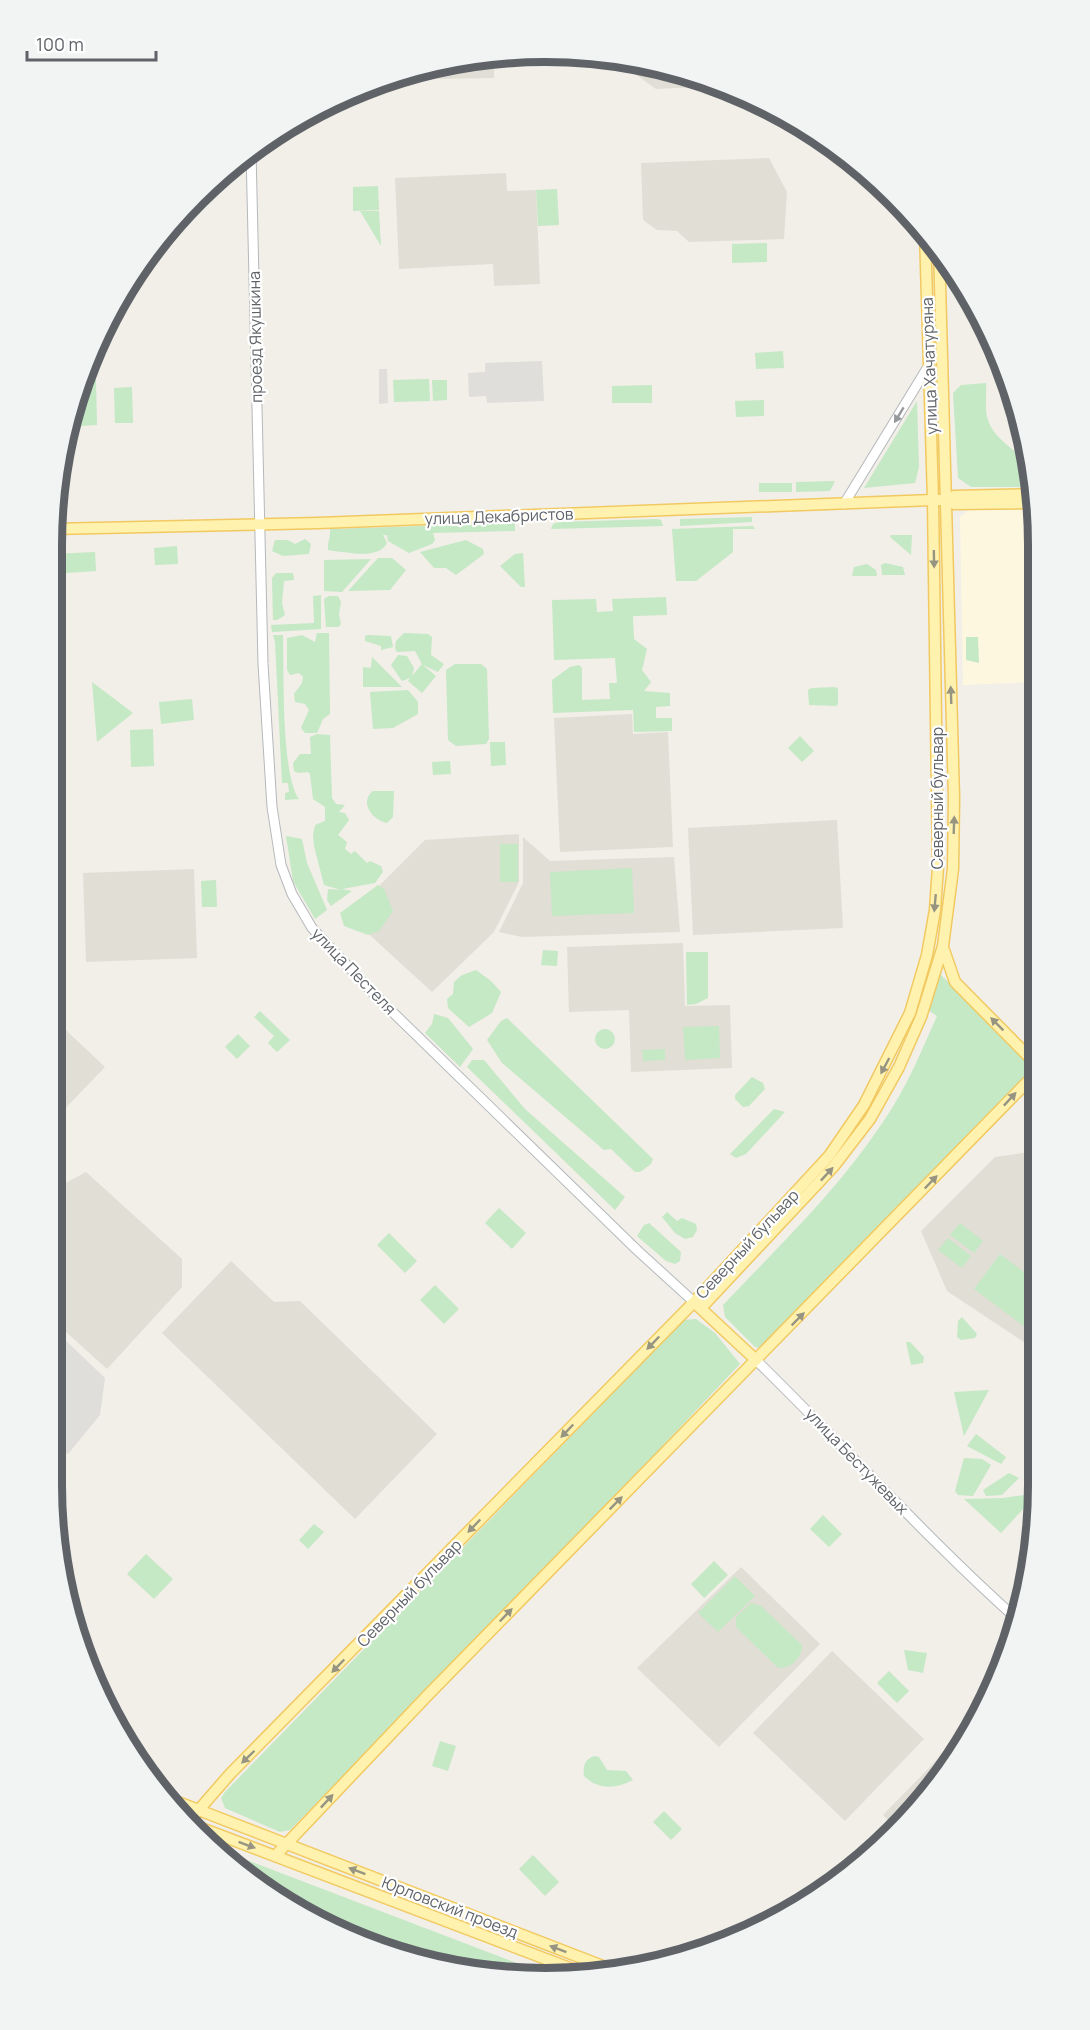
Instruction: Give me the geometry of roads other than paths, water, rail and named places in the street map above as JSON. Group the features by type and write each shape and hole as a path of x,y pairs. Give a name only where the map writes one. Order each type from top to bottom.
{"main road":[{"name":"улица Хачатуряна","path":"925,247 933,500"},
{"name":"улица Хачатуряна","path":"939,265 945,500"},
{"name":"улица Декабристов","path":"63,529 844,504 945,500 954,496 1025,494"},
{"name":"Северный бульвар","path":"697,1305 753,1235 829,1156 874,1087 918,992 935,910 938,867 933,500"},
{"name":"улица Декабристов","path":"945,500 954,504 1026,502"},
{"name":"Северный бульвар","path":"193,1816 834,1166 870,1119 899,1067 932,986 943,946 953,869 954,809 945,500"},
{"path":"943,946 955,982 1028,1056"},
{"path":"276,1855 426,1697 1028,1080"},
{"name":"улица Бестужевых","path":"697,1305 756,1360"},
{"name":"Юрловский проезд","path":"180,1803 600,1965"},
{"name":"Юрловский проезд","path":"213,1836 276,1855 566,1967"}],"street":[{"name":"проезд Якушкина","path":"251,161 260,524"},
{"path":"844,504 929,365"},
{"name":"улица Пестеля","path":"260,524 261,633 272,807 281,865 301,912 323,941 372,992 636,1250 697,1305"},
{"name":"улица Бестужевых","path":"756,1360 813,1415 877,1483 1011,1613"}]}
